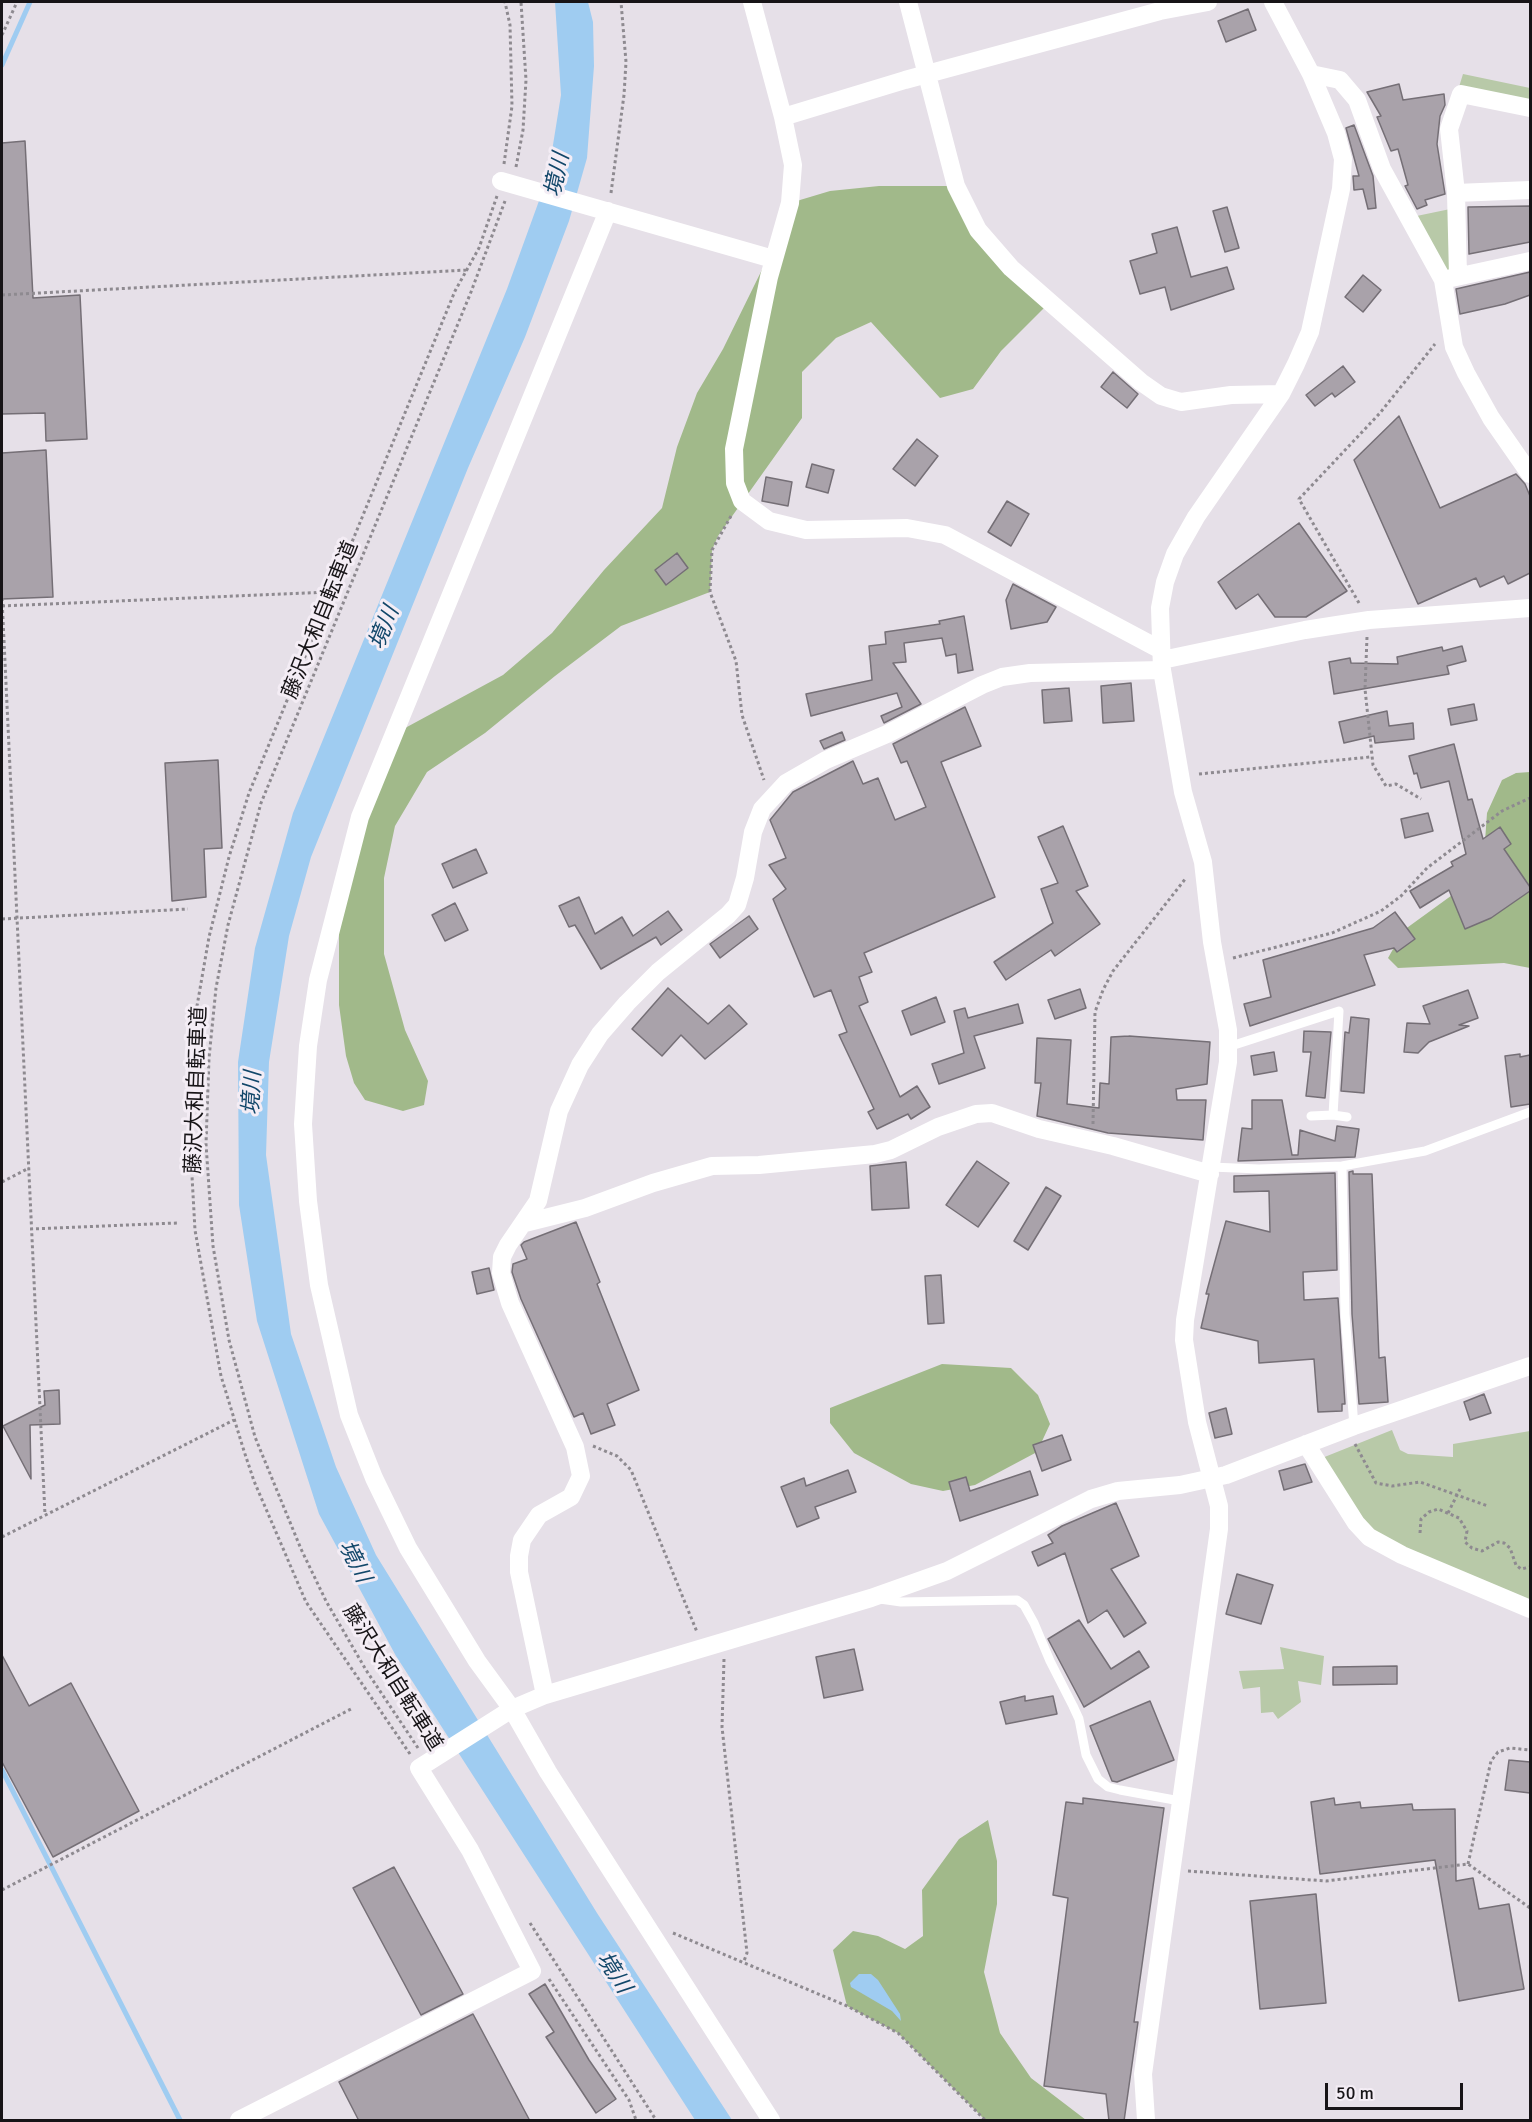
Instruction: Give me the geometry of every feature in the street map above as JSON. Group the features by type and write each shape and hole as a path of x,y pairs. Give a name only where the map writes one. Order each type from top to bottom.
{"street":[{"path":"752,2 783,117 793,165 790,203 773,259 734,449 735,483 742,501 769,521 806,530 907,528 945,535 1161,660"},
{"path":"908,2 956,186 978,230 1011,268 1141,382 1161,396 1181,402 1231,395 1281,394"},
{"path":"783,117 1160,11 1208,2"},
{"path":"1146,2121 1143,2074 1219,1528 1213,1478 1197,1422 1184,1340 1185,1320 1211,1171 1228,1047 1228,1030 1216,963 1203,862 1181,777 1161,660 1160,608 1165,582 1175,554 1196,517 1281,394 1310,332 1341,189 1343,159 1311,74 1273,2"},
{"path":"1311,74 1340,80 1357,100 1382,169 1450,278"},
{"path":"1530,108 1461,94 1449,129 1456,193 1450,278 1450,326 1454,347 1491,418 1530,474"},
{"path":"510,183 773,259"},
{"path":"1456,193 1530,190"},
{"path":"606,210 360,817 339,890 318,980 307,1057 303,1124 308,1201 319,1285 349,1415 374,1478 408,1548 508,1712 771,2121"},
{"path":"1450,278 1530,261"},
{"path":"545,1695 519,1572 519,1556 522,1540 539,1515 571,1497 579,1483 579,1460 510,1303 501,1273 502,1257 538,1202 559,1111 580,1065 600,1035 627,1003 658,972 728,915 737,905 746,878 753,831 770,799 786,783 809,769 887,734 1002,677 1161,660 1305,630 1369,620 1530,608"},
{"path":"525,1222 585,1208 653,1183 712,1166 875,1154 891,1150 938,1127 976,1114 992,1113 1039,1129 1211,1171"},
{"path":"238,2121 532,1971 426,1763 508,1712 545,1695 871,1598 947,1571 1091,1499 1118,1491 1180,1485 1213,1478 1351,1427 1530,1366"},
{"path":"1306,1444 1356,1523 1369,1537 1402,1555 1530,1609"}],"lane":[{"path":"1228,1047 1339,1011 1333,1115"},
{"path":"1211,1171 1342,1166 1425,1151 1530,1112"},
{"path":"1311,1116 1333,1115 1347,1118"},
{"path":"1342,1166 1345,1314 1351,1427"},
{"path":"871,1598 901,1602 1017,1600 1024,1605 1034,1623 1050,1662 1079,1719 1086,1755 1098,1779 1108,1787 1180,1801"}],"path":[{"path":"2,35 17,2"},
{"path":"426,1763 306,1602 254,1482 234,1420 212,1332 194,1218 191,1100 197,1006 213,918 240,821 262,758 455,291 510,183 512,106 510,26 505,2"},
{"name":"藤沢大和自転車道","path":"426,1763 366,1670 326,1601 301,1549 255,1437 229,1340 213,1246 206,1144 209,1058 216,988 228,926 261,803 466,303 520,151 525,112 526,61 521,2"},
{"path":"606,210 624,95 626,62 621,2"},
{"path":"2,295 466,270"},
{"path":"1421,799 1396,784 1386,786 1370,757 1365,689 1369,620 1299,499 1380,413 1450,326"},
{"path":"742,501 718,536 712,550 710,592 736,661 742,715 770,799"},
{"path":"2,606 330,592"},
{"path":"2,598 45,1515"},
{"path":"1181,777 1370,757"},
{"path":"1216,963 1359,923 1382,911 1401,896 1427,868 1502,811 1530,798"},
{"path":"1093,1141 1095,1012 1103,990 1113,971 1177,886 1203,862"},
{"path":"2,919 188,909"},
{"path":"2,1182 29,1168"},
{"path":"30,1229 177,1223"},
{"path":"2,1537 234,1420"},
{"path":"1351,1427 1362,1461 1376,1483 1392,1486 1420,1482 1488,1506"},
{"path":"568,1433 617,1456 631,1470 703,1648"},
{"path":"1448,1513 1460,1489"},
{"path":"1420,1533 1421,1519 1429,1512 1438,1509 1459,1518 1467,1531 1465,1542 1472,1548 1482,1551 1498,1542 1504,1543 1510,1548 1516,1565 1521,1569 1530,1567"},
{"path":"724,1642 722,1727 747,1953 744,1961"},
{"path":"2,1890 351,1709"},
{"path":"1468,1864 1491,1761 1498,1752 1504,1750 1530,1750"},
{"path":"1172,1870 1326,1881 1468,1864 1530,1908"},
{"path":"524,1914 656,2121"},
{"path":"645,1924 697,1941 744,1961 847,2006 898,2033 985,2121"},
{"path":"532,1971 545,1973 629,2100 636,2121"}],"green space":[{"path":"1463,74 1530,88 1530,106 1459,87"},
{"path":"879,186 956,186 978,230 1049,303 1001,351 973,389 940,398 871,322 836,338 802,372 802,418 718,536 712,550 710,592 621,626 485,733 427,772 395,826 384,878 384,954 405,1030 428,1081 424,1105 403,1111 365,1100 354,1083 346,1056 339,1005 339,890 394,734 503,675 552,633 604,570 662,508 677,447 697,393 723,349 782,229 790,203 830,191"},
{"path":"1455,208 1458,276 1443,280 1407,218"},
{"path":"1530,772 1530,968 1504,963 1398,968 1388,958 1404,930 1477,877 1484,856 1487,813 1502,780 1516,773"},
{"path":"942,1364 1011,1368 1038,1395 1050,1424 1037,1452 975,1485 943,1491 911,1484 854,1453 830,1423 830,1408"},
{"path":"1392,1430 1400,1450 1408,1454 1453,1457 1453,1444 1530,1431 1530,1600 1380,1544 1317,1460"},
{"path":"1280,1647 1324,1656 1321,1685 1298,1681 1301,1702 1278,1719 1273,1712 1261,1713 1260,1687 1243,1689 1239,1671 1284,1669"},
{"path":"988,1820 997,1861 997,1904 984,1972 1000,2033 1031,2078 1086,2120 985,2120 898,2033 847,2006 833,1950 853,1931 878,1936 905,1949 923,1936 922,1890 959,1839"}],"water":[{"name":"境川","path":"555,2 588,2 593,22 594,66 587,158 569,221 525,337 468,468 311,857 289,936 269,1062 266,1155 291,1334 336,1467 376,1555 597,1913 732,2120 695,2120 396,1656 319,1514 257,1321 239,1205 238,1062 255,948 293,813 507,289 548,176 561,95"},
{"path":"859,1974 871,1974 878,1980 900,2014 901,2021 892,2011 851,1987 850,1983"}],"building":[{"path":"1248,9 1256,30 1226,42 1218,21"},
{"path":"1399,84 1403,100 1444,94 1445,105 1440,116 1437,144 1445,194 1425,200 1427,205 1417,209 1405,186 1408,185 1398,149 1391,151 1377,117 1381,116 1367,92"},
{"path":"1354,125 1373,176 1376,208 1368,209 1363,189 1354,190 1353,176 1359,176 1346,128"},
{"path":"25,141 33,298 80,295 87,439 46,441 45,413 2,414 2,143"},
{"path":"1530,206 1530,242 1469,254 1468,207"},
{"path":"1227,207 1239,248 1225,252 1213,211"},
{"path":"1177,227 1191,277 1227,267 1234,289 1171,310 1165,287 1140,294 1130,261 1157,253 1152,234"},
{"path":"1530,272 1530,295 1505,304 1460,314 1456,289"},
{"path":"1363,275 1381,290 1363,312 1345,297"},
{"path":"1343,366 1355,382 1335,397 1332,393 1315,406 1306,395"},
{"path":"1113,372 1138,394 1127,408 1101,387"},
{"path":"1399,416 1440,508 1516,474 1525,484 1530,496 1530,573 1508,584 1504,576 1480,587 1476,578 1418,604 1354,460"},
{"path":"917,439 938,456 915,486 893,469"},
{"path":"46,450 53,597 2,599 2,453"},
{"path":"812,464 834,470 828,493 806,487"},
{"path":"766,477 792,482 788,506 762,501"},
{"path":"1007,501 1029,514 1011,546 988,532"},
{"path":"1299,523 1347,591 1306,617 1275,617 1258,594 1236,609 1218,582"},
{"path":"677,553 688,568 666,585 655,570"},
{"path":"1013,584 1056,607 1047,622 1011,629 1006,600"},
{"path":"964,616 973,670 958,673 956,654 946,656 942,638 904,643 906,662 893,663 921,704 884,723 881,716 902,707 897,693 811,716 806,694 872,680 869,646 886,644 885,632 940,624 939,621"},
{"path":"1462,646 1466,661 1447,666 1449,674 1334,694 1329,662 1350,658 1351,663 1398,664 1397,657 1442,647 1443,651"},
{"path":"1131,683 1134,721 1103,723 1101,686"},
{"path":"1069,688 1072,721 1044,723 1042,690"},
{"path":"1474,704 1477,720 1451,725 1448,709"},
{"path":"965,707 981,746 941,762 995,897 864,953 872,972 859,977 868,1002 859,1006 900,1097 917,1086 930,1107 911,1119 908,1114 877,1129 868,1112 874,1109 839,1035 847,1032 831,990 814,997 773,899 786,889 769,865 786,858 770,820 793,792 853,761 863,784 878,778 895,820 926,807 907,761 901,763 893,744"},
{"path":"1387,711 1389,726 1413,723 1414,739 1375,743 1374,736 1344,743 1339,722"},
{"path":"842,732 845,740 824,749 820,741"},
{"path":"1454,744 1468,800 1472,799 1483,839 1500,827 1511,844 1504,849 1530,887 1530,891 1491,918 1465,929 1449,890 1420,908 1410,891 1453,866 1451,862 1466,854 1449,781 1421,788 1409,756"},
{"path":"218,760 222,848 204,849 206,897 172,901 165,763"},
{"path":"1428,813 1433,831 1405,838 1401,819"},
{"path":"1063,826 1088,886 1076,891 1100,924 1055,956 1051,950 1006,980 994,962 1053,923 1041,889 1058,883 1038,837"},
{"path":"476,849 487,873 453,888 442,864"},
{"path":"579,897 595,934 622,917 633,936 668,911 682,930 661,945 656,937 601,969 575,925 569,927 559,906"},
{"path":"455,903 468,930 445,941 432,915"},
{"path":"1395,912 1415,939 1397,952 1394,948 1364,955 1375,985 1250,1026 1244,1004 1271,997 1263,960 1373,928"},
{"path":"749,916 758,929 720,958 710,944"},
{"path":"668,988 708,1024 729,1005 747,1024 705,1059 681,1035 662,1056 632,1029"},
{"path":"1080,989 1086,1008 1055,1019 1048,1000"},
{"path":"1468,990 1478,1018 1459,1025 1469,1026 1429,1042 1418,1053 1404,1052 1407,1023 1430,1024 1423,1006"},
{"path":"936,997 945,1022 911,1035 902,1011"},
{"path":"1018,1004 1023,1023 974,1036 985,1068 939,1084 932,1064 964,1053 954,1011 965,1008 968,1018"},
{"path":"1351,1017 1369,1019 1364,1093 1341,1091 1345,1032 1349,1033"},
{"path":"1304,1031 1331,1032 1325,1098 1306,1096 1311,1052 1303,1052"},
{"path":"1129,1036 1210,1042 1207,1084 1176,1089 1177,1100 1206,1100 1203,1140 1108,1133 1037,1116 1041,1083 1035,1083 1037,1038 1071,1040 1067,1104 1099,1108 1100,1083 1109,1084 1111,1037"},
{"path":"1274,1052 1277,1071 1254,1075 1251,1056"},
{"path":"1520,1054 1520,1057 1530,1055 1530,1104 1511,1107 1505,1056"},
{"path":"1252,1100 1282,1100 1292,1155 1298,1155 1300,1130 1335,1141 1337,1126 1359,1129 1355,1157 1238,1161 1242,1128 1252,1129"},
{"path":"977,1161 1009,1183 978,1227 946,1205"},
{"path":"906,1162 909,1208 872,1210 870,1166"},
{"path":"1353,1171 1353,1174 1372,1174 1379,1358 1385,1357 1388,1402 1359,1404 1352,1314 1349,1172"},
{"path":"1335,1173 1337,1270 1303,1272 1304,1300 1338,1298 1345,1404 1342,1404 1342,1411 1318,1412 1314,1359 1259,1363 1258,1341 1201,1328 1209,1294 1206,1294 1226,1221 1270,1232 1269,1191 1234,1192 1234,1176"},
{"path":"1046,1187 1061,1196 1028,1250 1014,1241"},
{"path":"576,1222 600,1282 597,1284 639,1390 607,1404 615,1425 591,1434 583,1413 574,1417 521,1299 512,1272 513,1264 527,1259 521,1245 524,1242"},
{"path":"489,1268 494,1290 477,1294 472,1272"},
{"path":"941,1275 944,1323 928,1324 925,1276"},
{"path":"59,1390 60,1424 30,1425 31,1479 3,1426 45,1405 44,1391"},
{"path":"1484,1394 1491,1413 1470,1420 1464,1402"},
{"path":"1226,1408 1232,1434 1215,1438 1209,1413"},
{"path":"1062,1435 1071,1460 1042,1471 1033,1445"},
{"path":"1305,1464 1312,1482 1284,1490 1279,1471"},
{"path":"848,1470 856,1492 815,1507 819,1518 797,1527 781,1487 804,1478 806,1486"},
{"path":"1030,1471 1038,1495 960,1521 949,1482 966,1477 970,1491"},
{"path":"1116,1503 1139,1556 1111,1569 1146,1623 1124,1637 1107,1610 1088,1623 1065,1553 1038,1566 1032,1552 1053,1543 1048,1535 1062,1526"},
{"path":"1237,1574 1273,1585 1261,1624 1226,1614"},
{"path":"1079,1620 1111,1669 1139,1651 1149,1667 1084,1707 1048,1639"},
{"path":"854,1649 863,1690 824,1698 816,1657"},
{"path":"2,1655 29,1706 71,1683 139,1811 53,1857 2,1762"},
{"path":"1397,1666 1397,1684 1333,1685 1333,1667"},
{"path":"1025,1696 1025,1701 1053,1696 1057,1714 1006,1724 1000,1702"},
{"path":"1150,1701 1174,1760 1117,1782 1112,1781 1090,1726"},
{"path":"1509,1760 1530,1762 1530,1793 1505,1790"},
{"path":"1083,1798 1164,1808 1134,2022 1138,2022 1124,2121 1109,2121 1106,2094 1044,2086 1068,1898 1053,1895 1066,1802 1083,1804"},
{"path":"1334,1798 1335,1805 1360,1802 1361,1808 1412,1804 1413,1810 1455,1809 1456,1881 1473,1878 1479,1909 1509,1904 1524,1989 1459,2001 1435,1860 1320,1874 1311,1802"},
{"path":"394,1867 463,1994 421,2015 353,1888"},
{"path":"1316,1894 1326,2003 1260,2009 1250,1901"},
{"path":"545,1984 589,2060 616,2099 596,2113 546,2037 554,2032 529,1994"},
{"path":"473,2014 530,2121 359,2121 339,2082"}],"waterway":[{"path":"2,65 30,2"},
{"path":"2,1770 180,2120"}]}
